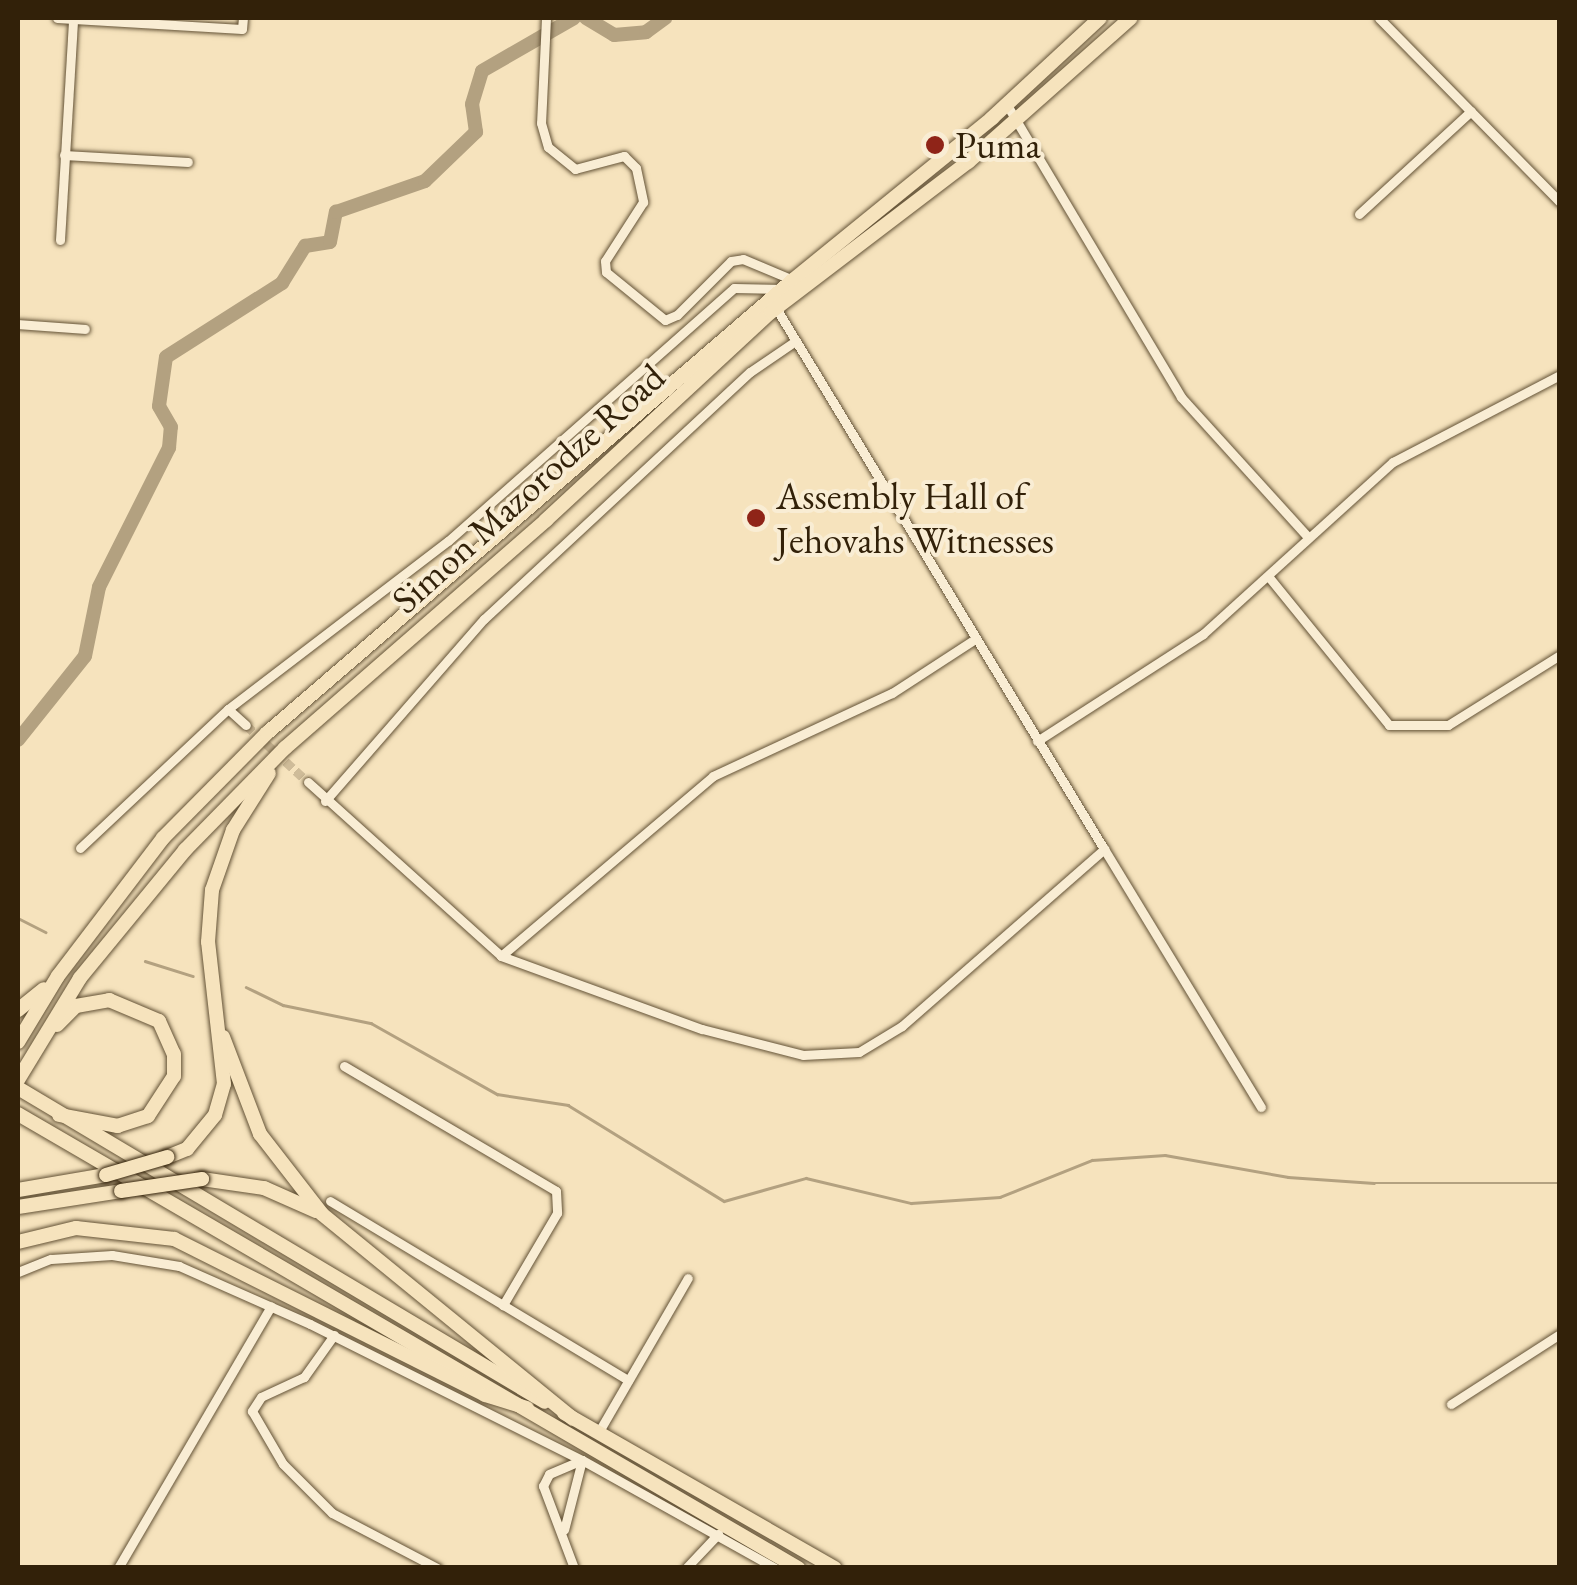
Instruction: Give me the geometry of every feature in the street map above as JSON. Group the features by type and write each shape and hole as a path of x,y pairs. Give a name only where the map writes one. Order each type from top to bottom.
{"main road":[{"name":"Simon Mazorodze Road","path":"18,1042 58,976 163,838 267,733 788,284 1007,104 1100,18"},
{"name":"Simon Mazorodze Road","path":"18,1080 80,978 185,850 284,748 776,308 1015,120 1131,18"},
{"path":"18,1190 106,1175 167,1157 187,1148 216,1114 224,1084 223,1037 208,942 212,890 233,830 284,748"},
{"path":"18,1010 58,976"},
{"path":"43,1038 76,1006 110,1000 159,1021 174,1054 174,1076 148,1116 118,1126 60,1115"},
{"path":"223,1037 260,1134 326,1207 573,1419"},
{"path":"18,1088 573,1419 835,1568"},
{"path":"18,1114 798,1568"},
{"path":"18,1207 202,1180 264,1188 326,1207"},
{"path":"18,1242 76,1228 174,1239 485,1395 528,1408"}],"street":[{"path":"57,18 242,29 243,18"},
{"path":"546,18 541,123 548,146 575,169 624,156 636,168 642,202 605,262 606,272 665,320 677,315 731,261 743,259 788,284"},
{"path":"1379,18 1560,202"},
{"path":"60,240 73,19"},
{"path":"1007,104 1180,396 1308,536"},
{"path":"1359,214 1471,111"},
{"path":"64,155 188,162"},
{"path":"80,848 228,709 448,541 734,288 788,284"},
{"path":"776,308 972,641 1262,1107"},
{"path":"18,324 85,328"},
{"path":"325,801 484,619 750,372 794,342"},
{"path":"1037,740 1203,634 1394,462 1560,376"},
{"path":"1268,576 1389,725 1448,725 1560,656"},
{"path":"501,956 713,776 892,694 972,641"},
{"path":"228,709 246,725"},
{"path":"308,782 501,956 764,1049 850,1054 924,1010 1104,849"},
{"path":"344,1066 556,1191 557,1213 503,1305"},
{"path":"326,1207 628,1380"},
{"path":"18,1272 52,1259 112,1255 179,1266 334,1335 582,1460 775,1568"},
{"path":"598,1433 688,1278"},
{"path":"118,1568 271,1306"},
{"path":"1451,1404 1560,1334"},
{"path":"334,1335 304,1377 261,1397 252,1411 283,1464 332,1512 436,1568"},
{"path":"574,1568 564,1530 543,1486 550,1474 582,1460"},
{"path":"564,1530 582,1460"},
{"path":"686,1568 718,1534"}],"waterway":[{"path":"18,740 85,656 99,587 169,448 171,427 159,406 166,357 282,283 305,246 330,242 336,212 425,181 476,132 472,104 482,71 574,18"},
{"path":"586,18 614,35 646,32 665,18"},
{"path":"18,918 46,932"},
{"path":"145,961 193,976"},
{"path":"246,987 283,1005 371,1023 497,1094 568,1105 724,1201 806,1178 911,1203 1000,1197 1092,1160 1165,1155 1288,1177 1374,1183 1560,1183"}],"tunnel":[{"path":"246,725 308,782"}],"place":[{"name":"Puma","path":"935,145"},
{"name":"Assembly Hall of Jehovahs Witnesses","path":"756,518"}]}
